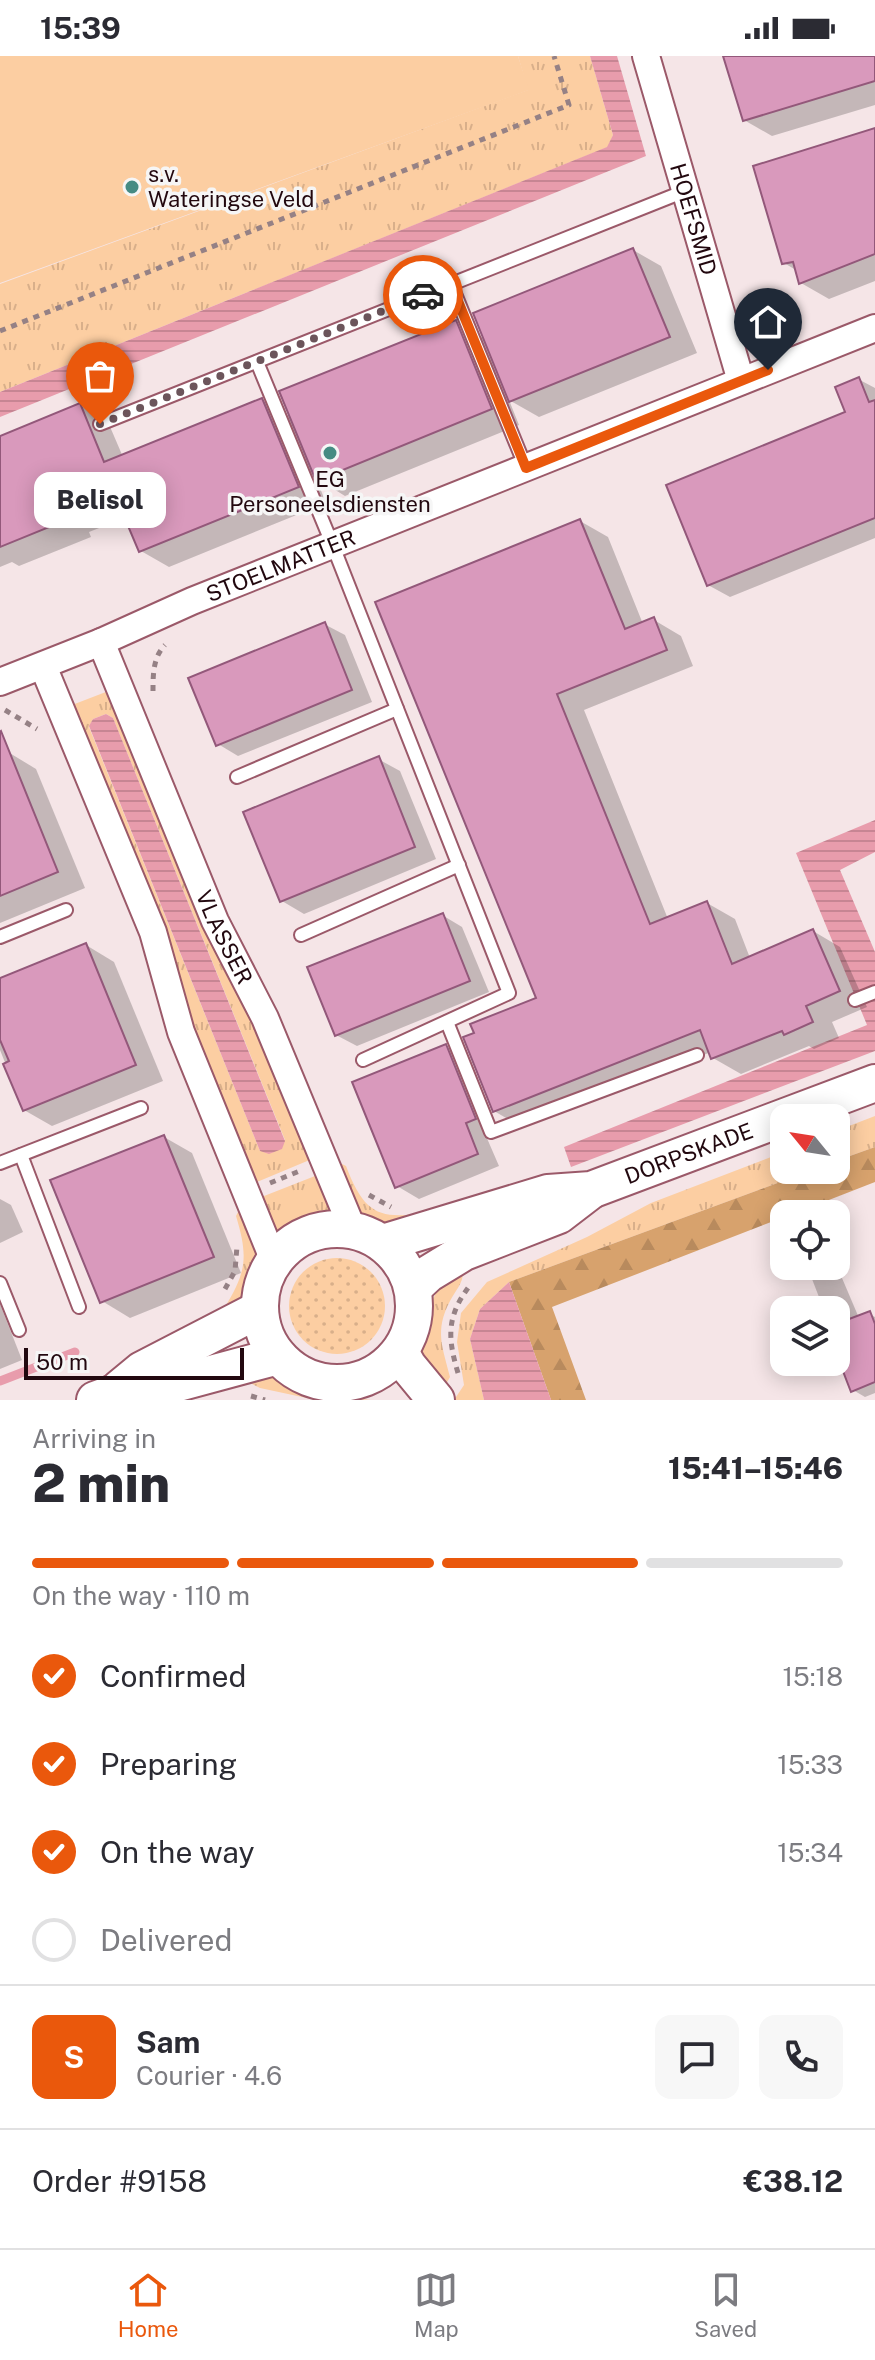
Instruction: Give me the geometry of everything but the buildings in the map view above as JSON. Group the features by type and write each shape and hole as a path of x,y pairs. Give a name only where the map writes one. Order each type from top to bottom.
{"main road":[{"name":"DORPSKADE","path":"368,1236 548,1193 591,1190 875,1083"},
{"name":"DORPSKADE","path":"413,1288 428,1274 464,1252 559,1215 591,1190"},
{"path":"323,1230 368,1236 396,1255 406,1270 413,1288 415,1310 410,1332 400,1352 383,1369 373,1390 307,1378 291,1369 268,1342 260,1309 263,1284 274,1261 295,1241 323,1230"},
{"path":"106,1396 142,1370 260,1309"},
{"path":"400,1352 408,1366 447,1388"},
{"path":"106,1396 152,1390 278,1356"}],"street":[{"name":"HOEFSMID","path":"646,56 741,381"},
{"name":"STOELMATTER","path":"0,682 101,642 192,601 875,328"},
{"name":"VLASSER","path":"101,642 215,921 265,1018 323,1162 368,1236"},
{"path":"43,666 153,932 181,1032 274,1261"}],"lane":[{"path":"100,424 685,191"},
{"path":"451,284 526,468"},
{"path":"257,362 509,993 363,1060"},
{"path":"237,777 397,709"},
{"path":"301,935 459,865"},
{"path":"0,937 66,910"},
{"path":"855,1000 875,992"},
{"path":"447,1022 491,1132 697,1055"},
{"path":"0,1163 141,1108"},
{"path":"21,1155 79,1307"},
{"path":"0,1283 19,1330"}],"path":[{"path":"0,331 569,105 554,56"},
{"path":"153,695 153,671 160,648 183,630 192,601"},
{"path":"245,1193 323,1162"},
{"path":"368,1194 396,1208"},
{"path":"222,1330 215,1309 235,1271 238,1249 233,1235"},
{"path":"447,1388 453,1317 462,1297 476,1278 464,1252"},
{"path":"235,1366 244,1389 254,1398 265,1400"}],"green space":[{"name":"s.v. Wateringse Veld","path":"0,56 518,56 529,90 0,283"},
{"path":"518,56 590,56 613,135 608,147 0,392 0,284 528,90"},
{"path":"111,690 312,1159 252,1184 72,705","holes":["106,714 113,718 285,1140 260,1151 89,727 93,719"]},
{"path":"875,1116 875,1147 850,1156 850,1126"},
{"path":"875,1147 875,1182 829,1200 770,1200 770,1222 552,1307 586,1400 551,1400 509,1282 775,1184 850,1184 850,1156"},
{"path":"770,1157 770,1184 775,1184 509,1282 480,1309 470,1339 484,1400 454,1400 464,1385 457,1342 461,1313 487,1282 587,1237 651,1203"},
{"path":"346,1166 360,1195 376,1211 399,1215 431,1212 382,1229 365,1217 348,1194 334,1167"},
{"path":"315,1176 335,1219 305,1228 278,1245 259,1198"},
{"path":"242,1204 254,1242 256,1262 242,1300 225,1307 238,1283 243,1263 244,1253 236,1216"},
{"path":"337,1258 355,1262 371,1272 381,1288 385,1306 381,1324 371,1340 355,1350 337,1354 319,1350 303,1340 293,1324 289,1306 293,1288 303,1272 319,1262"},
{"path":"463,1272 442,1321 441,1339 450,1377 442,1391 424,1361 422,1342 430,1305 439,1287"},
{"path":"247,1372 273,1374 323,1395 371,1400 316,1400 260,1388 252,1384"}],"shaded area":[{"path":"590,56 617,56 646,156 0,417 0,392 607,147 613,135"},
{"path":"106,714 113,718 285,1141 282,1149 269,1154 260,1151 89,726 93,719"},
{"path":"875,820 875,852 840,870 875,952 875,1051 571,1167 564,1147 867,1025 796,853"},
{"path":"509,1282 551,1400 484,1400 470,1339 480,1309"}],"waterway":[{"path":"0,1381 75,1352"}],"way so far":[{"path":"100,424 423,295"}],"place":[{"name":"s.v. Wateringse Veld","path":"132,187"},
{"name":"Belisol","path":"100,424"},
{"name":"EG Personeelsdiensten","path":"330,453"}],"route":[{"path":"423,295 451,284 526,468 768,370"}]}
